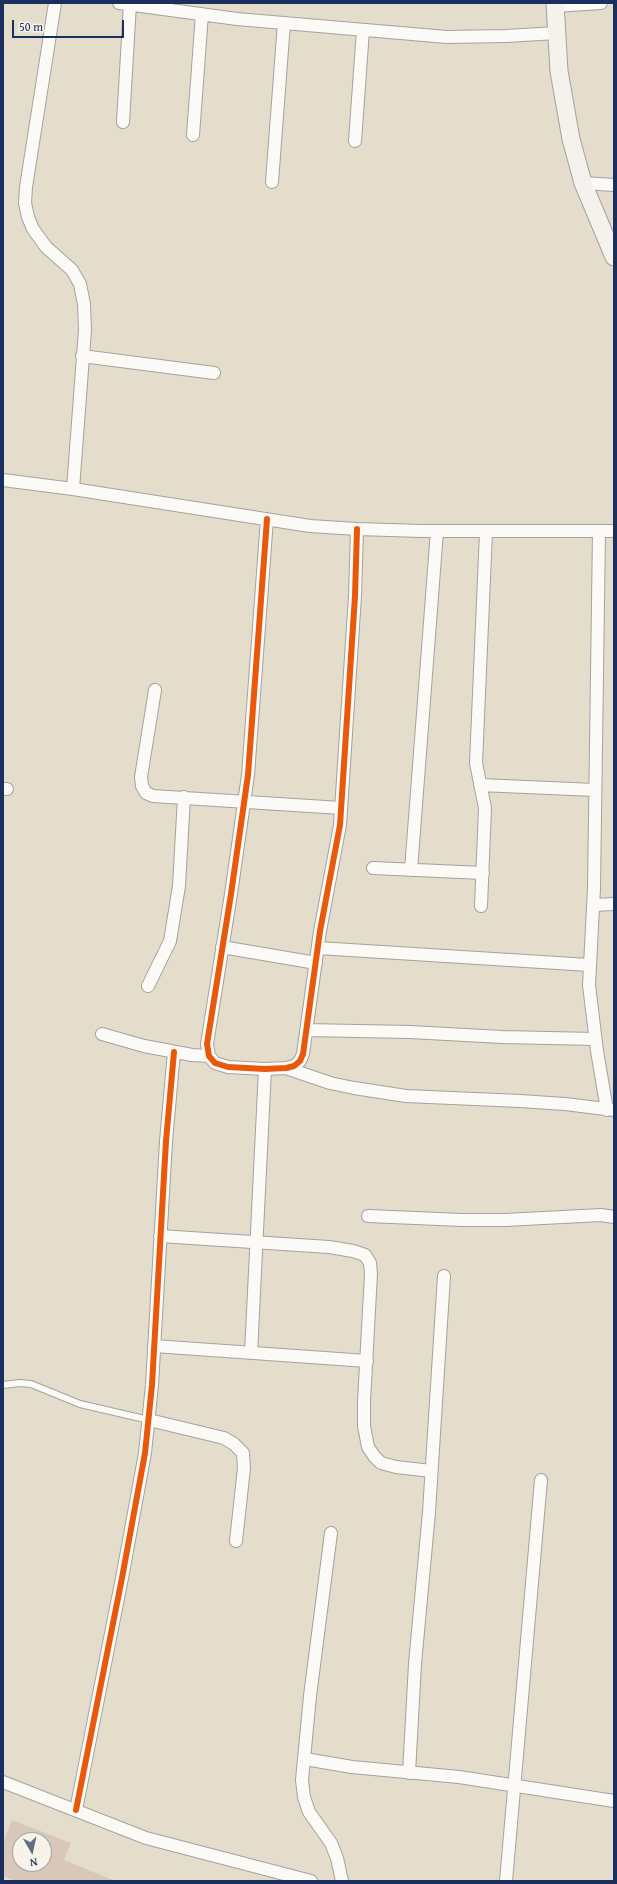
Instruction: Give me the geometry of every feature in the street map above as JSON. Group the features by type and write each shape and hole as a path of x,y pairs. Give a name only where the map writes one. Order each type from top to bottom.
{"street":[{"path":"54,3 26,187 25,203 28,217 33,228 46,247 72,270 80,284 84,317 73,489"},
{"path":"601,3 555,5 559,71 571,139 583,184 614,257"},
{"path":"123,122 125,4 284,23 448,37 557,33"},
{"path":"193,135 202,14"},
{"path":"272,182 284,23"},
{"path":"355,141 364,30"},
{"path":"583,184 614,185"},
{"path":"82,356 214,374"},
{"path":"3,480 73,489 310,526 358,529 486,532 614,532"},
{"path":"267,519 244,801 207,1044 209,1056 215,1063 228,1066 265,1069 286,1068 294,1066 300,1061 340,825 356,596 358,529"},
{"path":"411,870 437,531"},
{"path":"481,906 485,808 476,763 486,532"},
{"path":"286,1068 354,1088 406,1096 528,1101 611,1110 595,1039 589,985 596,790 599,532"},
{"path":"155,690 141,777 142,786 146,793 153,796 341,808"},
{"path":"480,785 596,790"},
{"path":"148,986 170,941 175,916 181,856 184,797"},
{"path":"373,868 483,873"},
{"path":"593,905 614,904"},
{"path":"222,948 316,963"},
{"path":"318,948 589,965"},
{"path":"306,1030 410,1032 502,1038 595,1039"},
{"path":"102,1034 144,1046 192,1055 209,1056"},
{"path":"76,1810 145,1454 154,1346 166,1141 174,1052"},
{"path":"251,1353 265,1069"},
{"path":"368,1216 462,1220 505,1220 601,1215 614,1217"},
{"path":"160,1236 257,1241 329,1247 353,1251 365,1255 370,1264 371,1274 364,1426 368,1447 381,1463 396,1467 431,1471"},
{"path":"409,1773 415,1664 431,1471 444,1276"},
{"path":"154,1346 367,1361"},
{"path":"149,1420 224,1438 234,1444 243,1453 244,1468 236,1541"},
{"path":"506,1881 541,1480"},
{"path":"331,1533 310,1696 302,1780 304,1797 309,1812 332,1843 338,1858 342,1881"},
{"path":"305,1759 352,1767 459,1777 614,1800"},
{"path":"3,1782 146,1838 310,1881"}],"lane":[{"path":"4,1384 20,1382 31,1384 80,1404 149,1420"}],"building":[{"path":"12,1820 43,1832 12,1832 12,1872 52,1872 52,1836 71,1843 64,1860 115,1881 16,1881 3,1876 3,1843"}],"cycle path":[{"path":"267,519 248,775 207,1044 209,1056 215,1063 228,1067 265,1069 286,1068 294,1066 300,1061 303,1054 320,931 340,825 355,596 357,529"},
{"path":"76,1810 145,1453 152,1385 166,1141 174,1052"}]}
